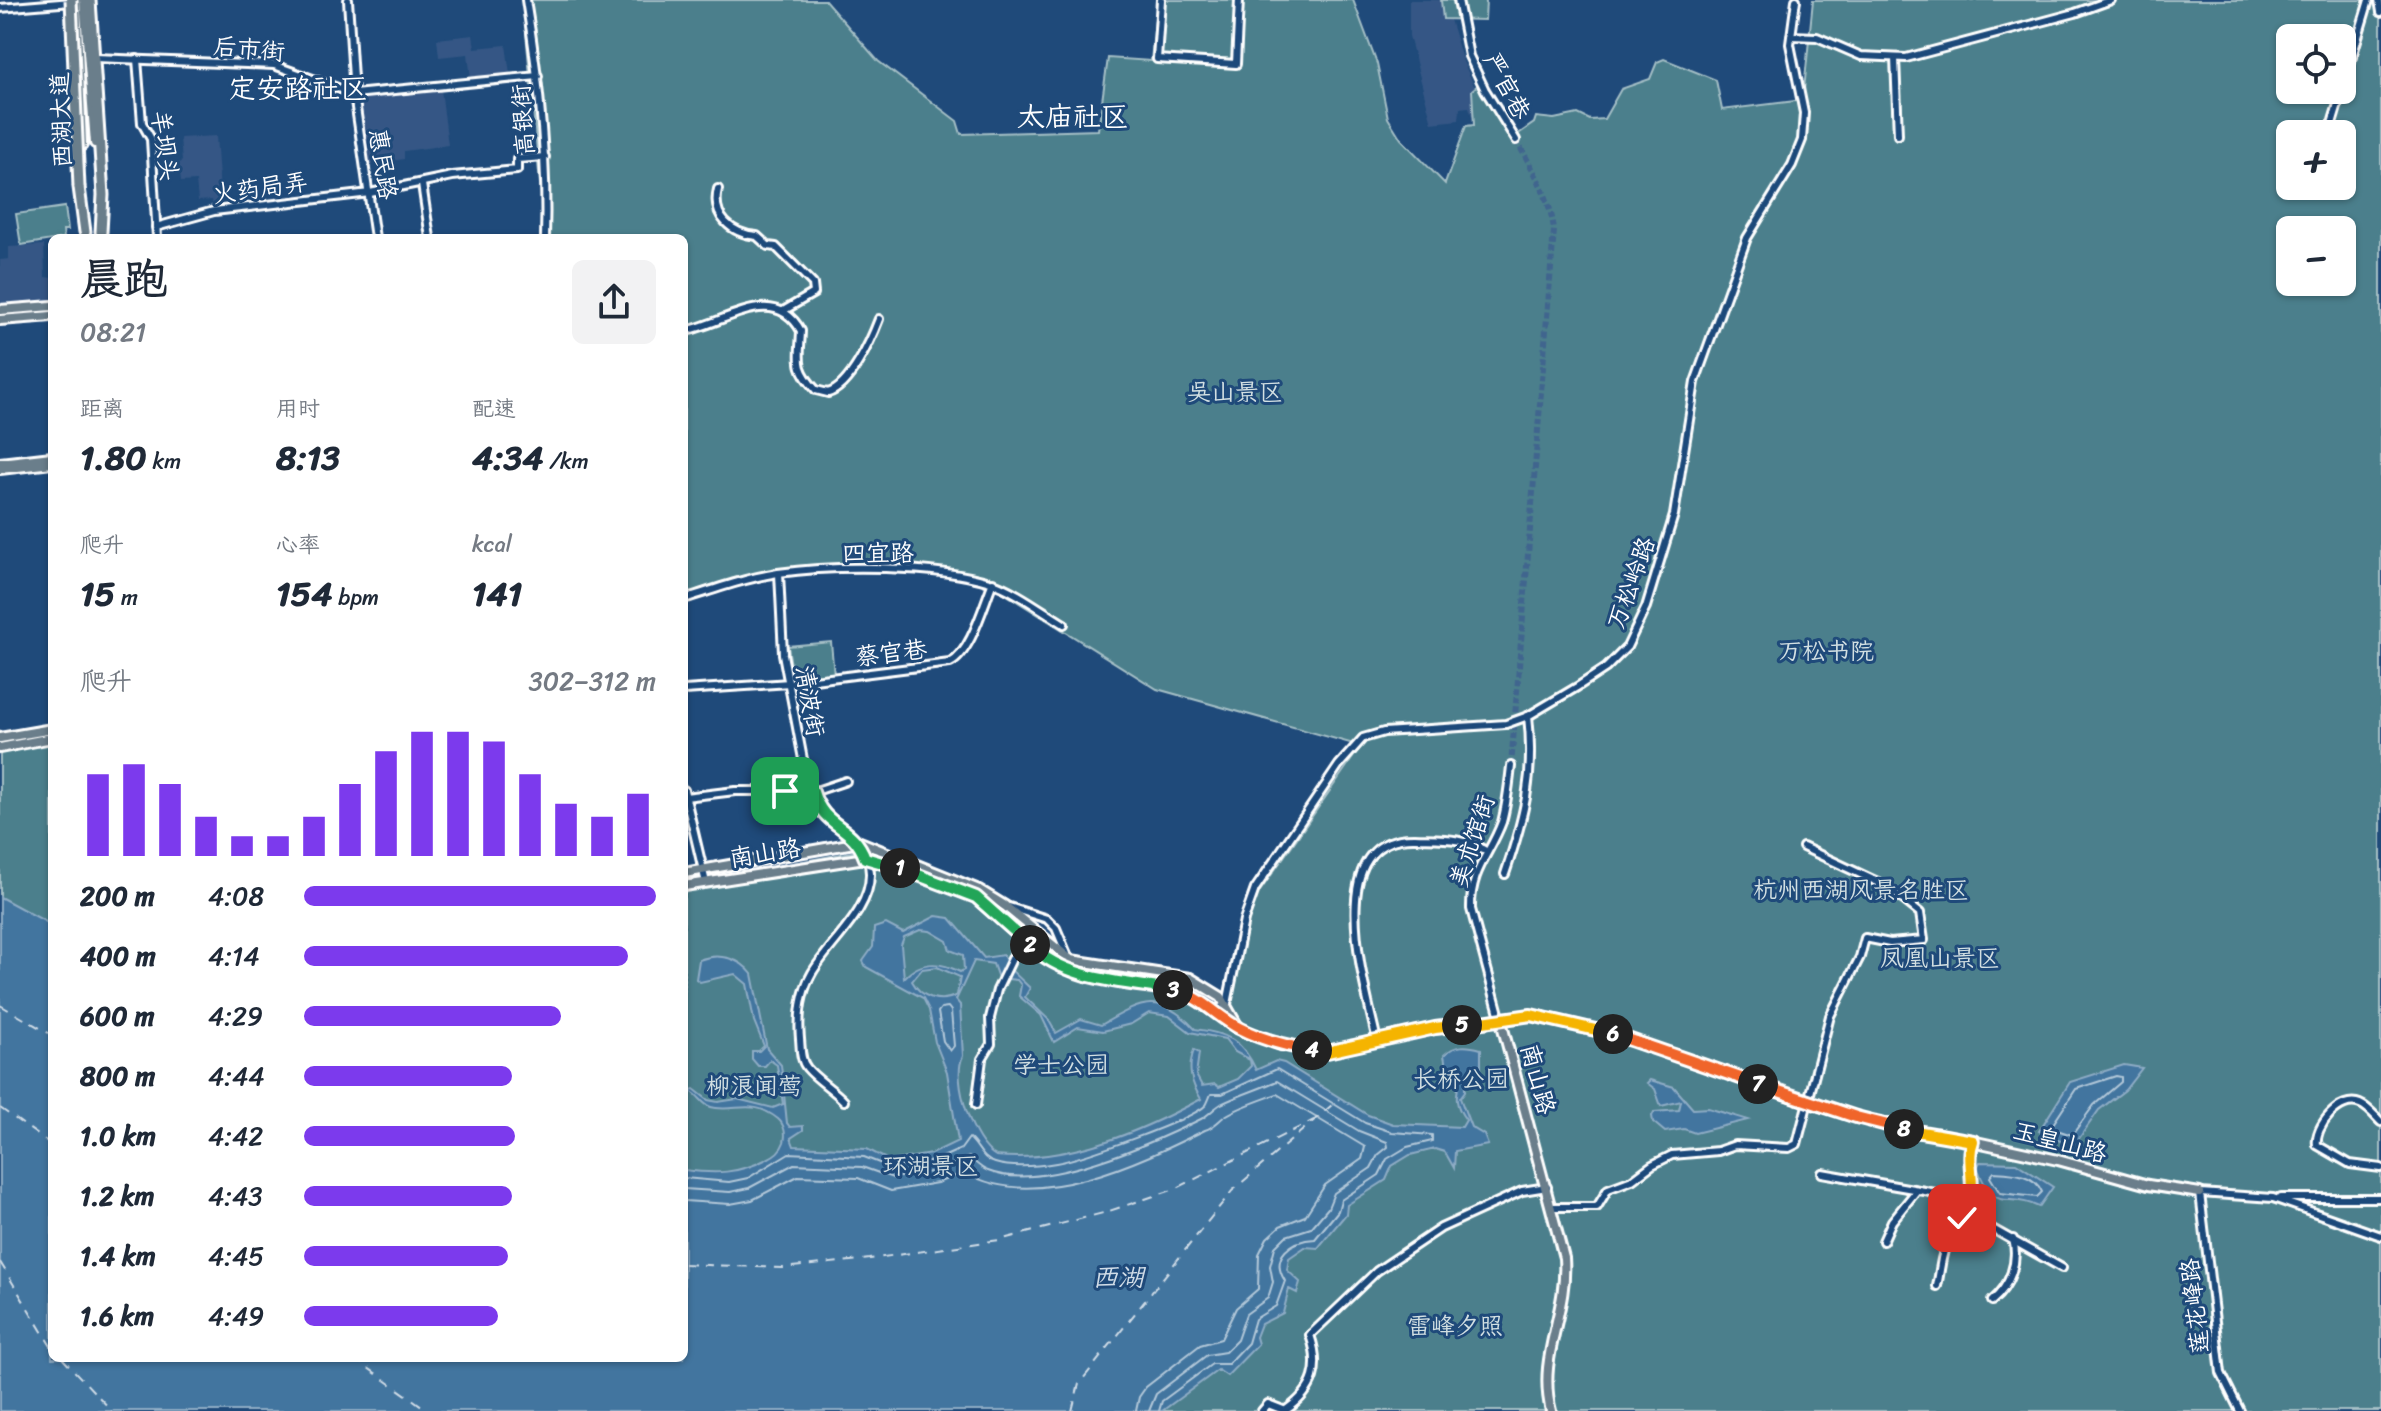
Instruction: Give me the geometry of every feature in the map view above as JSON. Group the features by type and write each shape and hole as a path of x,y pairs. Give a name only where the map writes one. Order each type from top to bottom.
{"highway":[{"path":"81,0 79,187 86,234"},
{"path":"81,0 103,195 101,234"}],"main road":[{"name":"西湖大道","path":"81,0 86,234"},
{"path":"81,0 101,234"},
{"path":"0,310 48,306"},
{"path":"0,320 48,316"},
{"path":"0,463 48,457"},
{"path":"0,469 48,463"},
{"path":"0,738 48,730"},
{"path":"0,748 48,739"},
{"path":"860,842 979,890 1005,906 1071,960 1190,978 1221,997 1238,1028"},
{"name":"南山路","path":"688,872 860,842"},
{"name":"南山路","path":"688,885 865,858 921,874 980,900 1039,954 1072,971 1188,993 1238,1028 1281,1045 1327,1052 1435,1028 1501,1021 1564,1258 1566,1285 1547,1356 1551,1411"},
{"name":"玉皇山路","path":"1501,1021 1531,1015 1578,1023 1661,1049 1807,1102 1895,1128 1973,1141 2148,1185 2200,1193"}],"street":[{"path":"0,8 81,0"},
{"name":"惠民路","path":"348,0 354,94 375,234"},
{"name":"高银街","path":"526,0 538,76 545,157 545,234"},
{"path":"1161,0 1157,59 1236,64 1239,0"},
{"name":"严官巷","path":"1458,0 1469,56 1485,90 1516,140"},
{"name":"万松岭路","path":"1227,1004 1244,920 1255,889 1363,738 1384,732 1491,726 1528,716 1577,687 1616,659 1627,647 1646,607 1674,515 1695,382 1747,238 1792,165 1802,140 1804,113 1791,36 1796,0"},
{"path":"1791,36 1817,37 1861,56 1895,58 1989,37 2111,0"},
{"path":"2333,120 2369,0"},
{"path":"2379,0 2381,12"},
{"name":"后市街","path":"95,58 274,65 354,94 538,76"},
{"path":"1895,58 1898,135"},
{"name":"羊坝头","path":"137,59 142,123 151,139 157,234"},
{"name":"火药局弄","path":"156,227 214,211 370,193 452,176 517,170 517,159 545,157"},
{"path":"422,184 429,234"},
{"path":"718,189 718,210 729,228 741,235 757,236 768,246 776,247 813,284 814,293 783,311"},
{"path":"688,330 759,307 774,307 783,311 801,331 797,363 811,385 822,393 840,387 859,360 879,319"},
{"name":"四宜路","path":"688,598 779,573 867,569 940,571 993,582 1064,624"},
{"name":"清波街","path":"779,573 780,626 811,792 817,807 830,822 841,826 860,842"},
{"name":"蔡官巷","path":"790,683 956,661 969,641 993,582"},
{"path":"688,690 790,683"},
{"path":"1505,874 1520,828 1532,761 1528,716"},
{"name":"美术馆街","path":"1501,1021 1471,909 1473,882 1502,821 1511,766"},
{"path":"688,793 811,792 846,781"},
{"path":"688,806 706,883"},
{"path":"1377,1041 1356,928 1355,903 1364,861 1373,850 1393,838 1467,840 1486,851"},
{"path":"844,1101 806,1068 802,1059 799,1023 804,994 812,974 865,895 871,876 860,842"},
{"path":"1552,1207 1597,1207 1608,1189 1680,1154 1718,1151 1735,1145 1789,1148 1799,1139 1830,1016 1860,957 1865,938 1890,943 1924,940 1920,913 1886,886 1803,847"},
{"path":"980,900 1047,919 1056,928 1071,960"},
{"path":"976,1105 982,1059 991,1044 990,1018 997,990 1022,938"},
{"path":"1215,1011 1227,1004"},
{"path":"2381,1122 2362,1104 2353,1103 2345,1105 2324,1122 2316,1136 2317,1145 2350,1164 2381,1168"},
{"path":"1937,1286 1947,1243 1966,1214 1970,1199 1973,1176 1970,1148 1973,1141"},
{"path":"1822,1173 1970,1199"},
{"path":"1262,1411 1268,1404 1286,1410 1298,1402 1313,1378 1317,1349 1310,1335 1377,1271 1441,1228 1522,1191 1547,1187"},
{"path":"1883,1241 1892,1221 1917,1190"},
{"name":"玉皇山路","path":"2200,1193 2273,1198 2381,1236"},
{"name":"莲花峰路","path":"2200,1193 2221,1373 2240,1411"},
{"path":"2273,1198 2381,1198"},
{"path":"1966,1214 2062,1268"},
{"path":"1992,1301 2008,1284 2015,1251 2013,1239"}],"shaded area":[{"path":"1409,0 1444,0 1462,59 1487,114 1472,117 1469,107 1460,108 1459,120 1432,123 1409,36"},
{"path":"473,35 475,48 506,45 510,74 471,79 468,54 439,57 437,39"},
{"path":"441,89 448,145 404,151 404,159 368,165 357,97"},
{"path":"216,136 221,206 213,206 212,200 198,201 196,181 181,182 179,163 182,161 180,138"},
{"path":"44,245 48,306 0,310 0,260 9,259 9,247"}],"green space":[{"name":"杭州西湖风景名胜区","path":"523,0 825,0 878,61 957,121 961,134 1098,130 1108,58 1151,61 1157,0 1353,0 1377,64 1388,118 1401,139 1445,184 1466,126 1474,125 1472,90 1478,85 1517,135 1534,123 1536,117 1554,119 1578,114 1590,120 1604,119 1621,89 1650,79 1657,62 1664,59 1716,80 1722,110 1803,100 1813,0 2381,0 2381,1411 0,1411 0,743 48,735 48,1362 688,1362 688,883 852,852 879,854 972,890 1061,961 1076,967 1185,985 1226,1019 1245,928 1256,897 1361,746 1157,689 983,580 915,569 756,576 688,598 688,234 545,234"},
{"path":"1441,0 1486,0 1485,20 1443,19"},
{"path":"65,207 68,230 63,230 64,234 48,234 48,241 21,245 16,214"},
{"path":"831,642 834,675 793,680 788,646"}],"water":[{"name":"西湖","path":"0,897 48,923 48,1362 688,1362 688,1170 717,1172 746,1168 775,1154 783,1145 785,1136 780,1121 761,1109 712,1107 688,1092 694,1089 708,1100 718,1102 737,1099 773,1108 783,1104 777,1065 770,1060 765,1066 758,1066 752,1059 752,1051 759,1051 764,1046 754,1021 747,984 735,974 700,982 696,979 699,960 706,958 735,960 752,974 767,1049 781,1065 787,1123 790,1127 803,1126 803,1130 791,1138 794,1146 867,1149 890,1161 931,1154 958,1141 947,1072 923,998 866,967 863,961 873,947 874,928 886,924 903,933 936,916 950,918 984,958 1003,955 1011,970 1030,988 1025,997 1048,1019 1056,1033 1081,1019 1101,1025 1138,1006 1160,1005 1171,1009 1195,1029 1233,1040 1245,1052 1251,1060 1256,1070 1276,1061 1284,1063 1368,1115 1393,1124 1462,1127 1466,1120 1457,1097 1461,1074 1451,1076 1447,1073 1444,1055 1461,1046 1481,1049 1481,1070 1465,1077 1465,1091 1460,1098 1471,1127 1484,1135 1488,1145 1455,1151 1454,1168 1445,1152 1435,1149 1410,1155 1392,1166 1386,1180 1347,1205 1346,1214 1318,1248 1305,1247 1289,1258 1287,1270 1300,1282 1297,1293 1289,1289 1283,1313 1261,1324 1256,1337 1258,1344 1227,1376 1218,1370 1162,1411 0,1411","holes":["920,930 930,931 947,941 950,950 963,955 964,970 960,972 944,965 930,964 916,968 904,978 901,945 904,937","974,961 993,964 998,978 1017,980 1021,985 1019,996 1041,1015 1054,1042 1078,1027 1103,1031 1131,1024 1149,1013 1169,1016 1190,1032 1225,1039 1235,1052 1250,1060 1251,1066 1238,1079 1219,1087 1215,1084 1202,1086 1196,1075 1199,1053 1194,1050 1191,1076 1201,1099 1153,1123 1076,1150 1023,1157 996,1156 979,1139 972,1125 960,1080 963,1056 960,1005 956,1000","937,967 960,977 957,995 944,999 932,998 916,987 912,981 922,969"]},
{"path":"2124,1065 2142,1068 2125,1090 2099,1110 2073,1147 2039,1131 2070,1082"},
{"path":"1650,1080 1674,1087 1693,1109 1708,1108 1748,1120 1695,1133 1684,1129 1665,1132 1653,1122 1654,1112 1679,1110 1681,1101 1661,1106 1655,1089 1647,1083"},
{"path":"1980,1162 2016,1163 2053,1187 2039,1207 1996,1197 1977,1167"}],"ferry route":[{"path":"0,1005 48,1033"},
{"path":"1072,1411 1079,1384 1232,1191 1339,1099"},
{"path":"0,1108 48,1142"},
{"path":"688,1264 783,1268 999,1240 1103,1213 1175,1189 1314,1120"},
{"path":"0,1262 48,1341"},
{"path":"66,1362 112,1411"},
{"path":"360,1362 429,1411"}],"tunnel":[{"path":"1511,766 1554,230 1545,194 1516,140"}],"district":[{"name":"定安路社区","path":"298,88"},
{"name":"太庙社区","path":"1073,116"}],"route":[{"path":"785,791 813,792 817,807 830,822 841,826 860,842 865,858 921,874 976,897 1039,954 1072,971 1188,993 1238,1028 1281,1045 1327,1052 1435,1028 1531,1015 1578,1023 1653,1046 1856,1117 1895,1128 1973,1141 1970,1148 1971,1193 1966,1214 1962,1218"}],"park label":[{"name":"吴山景区","path":"1235,392"},
{"name":"万松书院","path":"1826,651"},
{"name":"凤凰山景区","path":"1940,958"},
{"name":"学士公园","path":"1061,1065"},
{"name":"长桥公园","path":"1461,1079"},
{"name":"柳浪闻莺","path":"754,1086"},
{"name":"环湖景区","path":"931,1166"},
{"name":"雷峰夕照","path":"1455,1326"}]}
